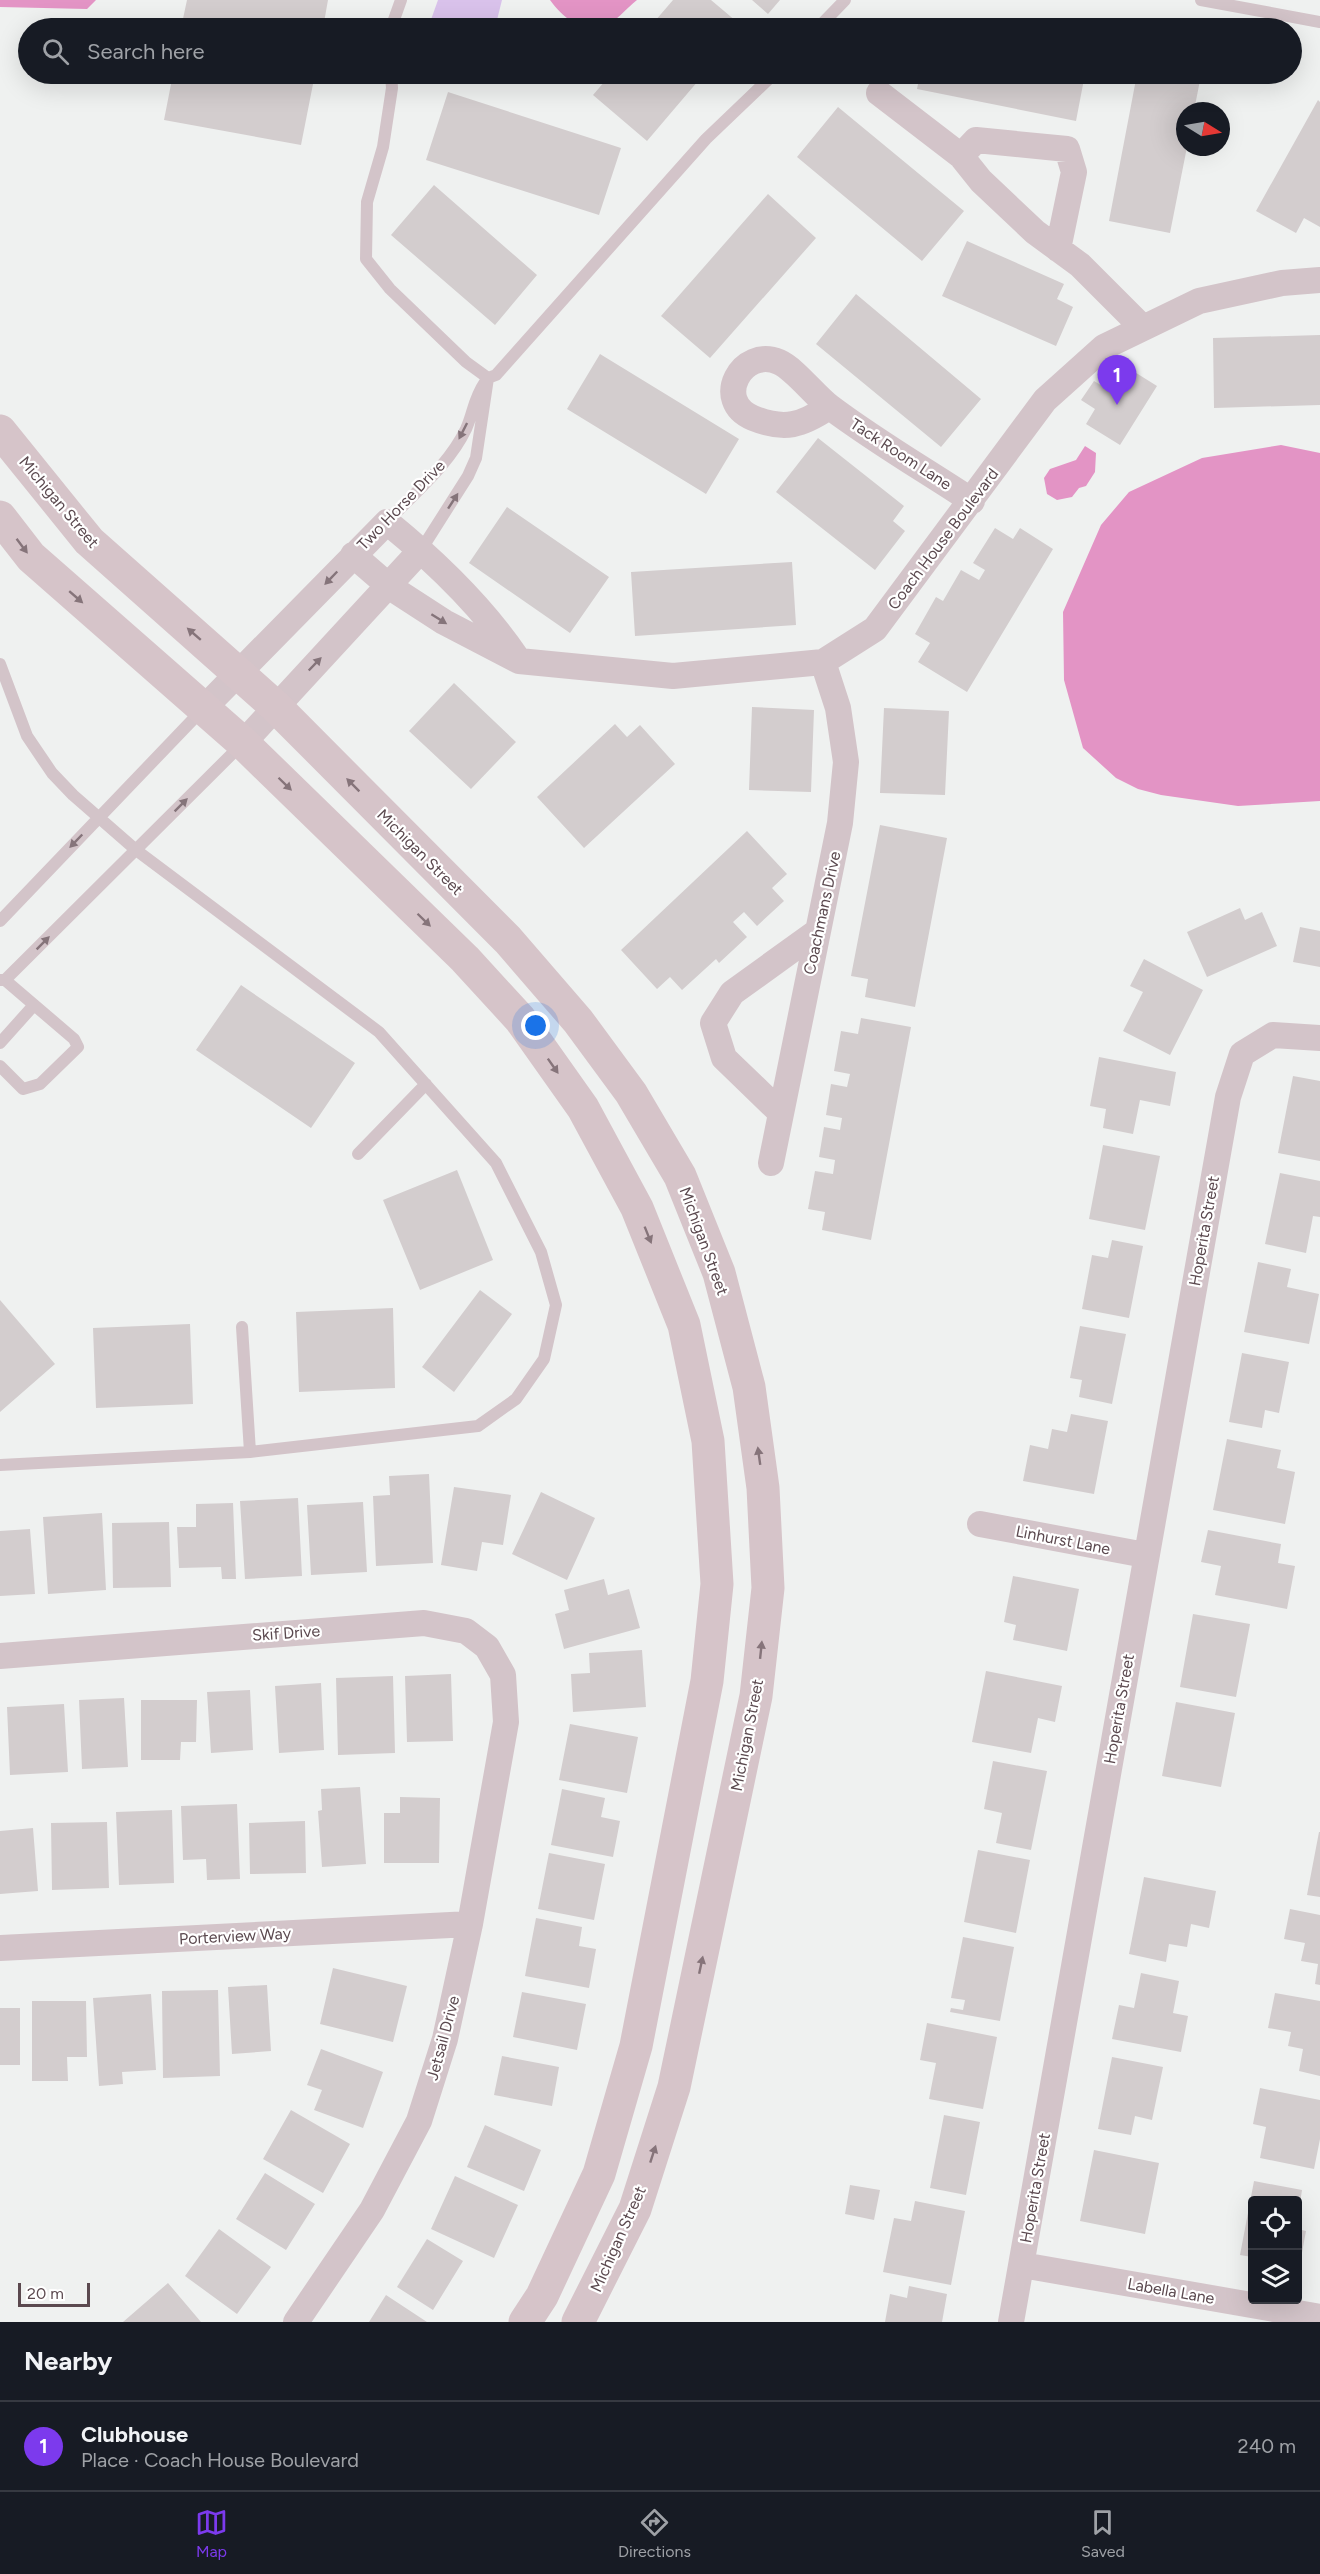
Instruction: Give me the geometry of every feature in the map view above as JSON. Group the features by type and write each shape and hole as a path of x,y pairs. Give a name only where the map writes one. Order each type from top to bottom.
{"street":[{"path":"879,93 961,156 981,181 1035,232 1080,265 1143,328"},
{"path":"961,156 976,140 1066,149 1074,172 1058,249"},
{"name":"Coach House Boulevard","path":"353,555 390,587 444,622 519,661 673,676 823,662 875,629 1045,400 1104,347 1199,301 1282,283 1320,280"},
{"name":"Tack Room Lane","path":"829,407 972,501"},
{"name":"Michigan Street","path":"0,431 89,541 275,706 508,940 578,1021 632,1093 680,1176 719,1273 749,1387 763,1488 768,1588 756,1696 674,2087 635,2209 578,2322"},
{"path":"0,517 31,557 243,743 465,959 520,1019 583,1108 637,1208 684,1325 708,1441 717,1584 707,1681 636,2046 599,2174 542,2296 525,2322"},
{"path":"387,522 421,550 493,622 519,661"},
{"name":"Two Horse Drive","path":"204,708 387,522"},
{"name":"Two Horse Drive","path":"243,743 275,706 390,587 421,550"},
{"name":"Coachmans Drive","path":"771,1163 840,823 846,762 838,708 823,662"},
{"path":"781,1113 724,1058 713,1023 732,993 818,931"},
{"name":"Hoperita Street","path":"1011,2322 1228,1097 1242,1054 1274,1035 1320,1038"},
{"name":"Linhurst Lane","path":"980,1524 1146,1555"},
{"name":"Skif Drive","path":"0,1656 424,1623 466,1631 487,1647 503,1675 506,1722"},
{"name":"Jetsail Drive","path":"296,2322 372,2210 419,2121 445,2039 470,1924 506,1722"},
{"name":"Porterview Way","path":"0,1948 470,1924"},
{"name":"Labella Lane","path":"1022,2265 1320,2317"}],"lane":[{"path":"395,18 401,0"},
{"path":"828,18 846,0"},
{"path":"1201,0 1298,18"},
{"path":"1302,19 1320,22"},
{"path":"392,84 382,147 367,202 366,259 390,289 466,362 488,378 496,375 705,139 763,84"},
{"name":"Two Horse Drive","path":"387,522 444,462 466,429 474,398 488,378"},
{"name":"Two Horse Drive","path":"421,550 468,477 476,458 488,378"},
{"path":"0,664 27,736 52,773 136,850 379,1032 496,1163 541,1252 556,1305 544,1359 516,1399 478,1426 250,1452 0,1465"},
{"path":"0,921 204,708"},
{"path":"0,1065 23,1089 40,1083 78,1047 74,1039 3,980 243,743"},
{"path":"0,1043 34,1005"},
{"path":"358,1154 426,1084"},
{"path":"242,1327 250,1452"}],"shaded area":[{"path":"0,0 96,0 87,9 0,7"},
{"path":"438,0 502,0 498,18 432,18"},
{"path":"550,0 637,0 617,18 568,18"},
{"path":"1281,445 1320,453 1320,801 1238,806 1161,795 1138,789 1116,778 1083,748 1064,680 1063,612 1101,525 1129,492 1202,458"},
{"path":"1085,446 1096,453 1095,472 1086,486 1079,488 1072,497 1057,500 1047,494 1044,478 1050,469 1076,460"}],"building":[{"path":"187,0 328,0 325,18 183,18"},
{"path":"673,0 711,0 732,18 658,18"},
{"path":"752,0 780,0 768,14"},
{"path":"171,84 313,84 301,145 164,120"},
{"path":"602,84 695,84 647,141 593,95"},
{"path":"918,84 1083,84 1076,121 917,89"},
{"path":"1135,84 1199,84 1196,102 1176,102 1176,156 1185,156 1170,233 1109,221"},
{"path":"448,92 621,148 599,215 426,160"},
{"path":"1318,100 1320,102 1320,227 1304,218 1296,233 1256,211"},
{"path":"838,107 964,211 922,261 797,157"},
{"path":"434,185 537,275 495,325 391,235"},
{"path":"768,194 816,238 710,358 661,316"},
{"path":"967,241 1064,284 1057,299 1073,307 1056,346 942,296"},
{"path":"856,294 981,399 941,447 816,344"},
{"path":"1320,335 1320,405 1214,408 1213,338"},
{"path":"600,354 739,439 706,494 567,409"},
{"path":"1125,366 1157,386 1120,445 1086,424 1095,409 1081,400 1094,381 1109,390"},
{"path":"818,438 904,506 893,521 905,531 875,570 776,492"},
{"path":"507,507 609,577 570,633 469,563"},
{"path":"995,528 1013,539 1020,528 1053,549 967,692 918,662 930,643 915,634 936,597 943,601 961,570 979,580 985,570 973,563"},
{"path":"792,562 796,625 635,636 631,572"},
{"path":"454,683 516,742 471,789 409,731"},
{"path":"752,707 814,710 811,792 749,790"},
{"path":"884,708 949,711 945,795 880,793"},
{"path":"615,724 627,737 640,725 675,764 584,848 537,797"},
{"path":"880,825 947,838 915,1007 865,997 868,979 851,976"},
{"path":"747,831 787,874 772,888 784,901 757,926 744,912 733,922 747,937 719,963 716,959 682,990 670,977 657,989 621,950"},
{"path":"1240,908 1245,920 1262,912 1277,946 1207,977 1187,932"},
{"path":"1300,927 1320,931 1320,967 1293,962"},
{"path":"1144,959 1203,990 1170,1055 1123,1031 1143,992 1130,986"},
{"path":"241,985 355,1063 311,1128 196,1050"},
{"path":"861,1018 911,1027 871,1240 822,1230 825,1212 808,1209 815,1171 833,1174 835,1160 819,1157 824,1127 840,1130 842,1118 826,1115 831,1084 847,1087 850,1074 834,1071 841,1031 858,1034"},
{"path":"1099,1057 1176,1072 1170,1106 1140,1100 1133,1134 1103,1128 1106,1109 1090,1106"},
{"path":"1293,1076 1320,1081 1320,1161 1278,1153"},
{"path":"1103,1145 1160,1156 1145,1230 1089,1219"},
{"path":"457,1170 493,1260 420,1290 383,1200"},
{"path":"1280,1173 1320,1181 1320,1217 1313,1216 1306,1253 1265,1244"},
{"path":"1112,1240 1143,1246 1129,1318 1082,1309 1092,1255 1108,1258"},
{"path":"1258,1262 1291,1269 1287,1287 1319,1294 1309,1344 1244,1332"},
{"path":"480,1290 512,1314 454,1392 422,1367"},
{"path":"0,1300 55,1364 0,1412"},
{"path":"393,1308 395,1388 299,1392 296,1312"},
{"path":"190,1324 193,1404 96,1408 93,1328"},
{"path":"1080,1326 1126,1334 1112,1404 1079,1397 1082,1380 1070,1378"},
{"path":"1242,1353 1289,1362 1279,1413 1265,1410 1262,1428 1229,1422"},
{"path":"1071,1414 1108,1421 1094,1494 1023,1481 1030,1445 1048,1449 1052,1429 1067,1432"},
{"path":"1227,1439 1281,1450 1277,1468 1295,1472 1285,1524 1213,1510"},
{"path":"429,1474 433,1563 376,1566 373,1496 390,1495 389,1476"},
{"path":"454,1487 511,1495 503,1545 482,1542 477,1571 441,1565"},
{"path":"541,1492 595,1518 567,1580 512,1554"},
{"path":"298,1498 302,1576 245,1579 240,1501"},
{"path":"363,1502 367,1572 311,1575 307,1505"},
{"path":"233,1503 236,1579 222,1579 221,1567 179,1568 177,1527 196,1527 196,1504"},
{"path":"102,1513 106,1590 48,1594 43,1517"},
{"path":"169,1522 171,1587 113,1588 112,1523"},
{"path":"30,1529 35,1594 0,1596 0,1531"},
{"path":"1208,1530 1281,1544 1278,1563 1295,1566 1287,1609 1215,1595 1221,1566 1201,1562"},
{"path":"1013,1576 1079,1589 1067,1651 1013,1640 1016,1625 1004,1622"},
{"path":"604,1579 608,1595 629,1589 640,1628 564,1649 555,1614 569,1610 564,1590"},
{"path":"1193,1614 1250,1624 1236,1697 1180,1687"},
{"path":"642,1650 646,1707 573,1712 571,1674 590,1673 589,1653"},
{"path":"986,1671 1062,1686 1055,1722 1038,1718 1031,1753 972,1742"},
{"path":"451,1674 453,1741 407,1742 405,1676"},
{"path":"393,1676 395,1753 338,1755 336,1678"},
{"path":"321,1683 324,1750 279,1753 275,1686"},
{"path":"250,1690 253,1750 211,1753 207,1692"},
{"path":"124,1698 128,1767 82,1769 79,1700"},
{"path":"141,1700 197,1700 196,1742 181,1742 180,1760 141,1760"},
{"path":"1176,1702 1235,1713 1221,1787 1162,1776"},
{"path":"64,1704 68,1772 10,1775 7,1707"},
{"path":"570,1724 638,1737 627,1793 559,1780"},
{"path":"993,1761 1047,1771 1031,1850 996,1843 1002,1813 984,1809"},
{"path":"360,1787 366,1864 322,1867 318,1811 322,1810 321,1789"},
{"path":"562,1789 605,1798 601,1817 620,1821 613,1857 551,1845"},
{"path":"400,1797 440,1798 439,1863 384,1863 384,1813 400,1813"},
{"path":"237,1804 240,1879 207,1880 206,1859 183,1860 181,1806"},
{"path":"172,1810 174,1883 119,1885 116,1812"},
{"path":"305,1821 306,1873 250,1874 249,1823"},
{"path":"107,1822 109,1888 52,1890 51,1823"},
{"path":"33,1828 38,1891 0,1894 0,1831"},
{"path":"1320,1832 1320,1897 1307,1895"},
{"path":"978,1850 1030,1860 1016,1933 964,1922"},
{"path":"549,1853 605,1864 594,1920 538,1909"},
{"path":"1144,1877 1216,1891 1209,1928 1191,1924 1187,1947 1169,1944 1166,1962 1129,1954"},
{"path":"1290,1909 1320,1915 1320,1985 1315,1984 1318,1964 1301,1961 1305,1943 1284,1939"},
{"path":"536,1918 582,1927 579,1946 596,1949 589,1988 525,1976"},
{"path":"963,1937 1014,1947 1000,2021 950,2012 951,2008 963,2010 965,2000 951,1998"},
{"path":"333,1968 407,1986 393,2042 320,2024"},
{"path":"1141,1973 1179,1981 1173,2013 1188,2016 1181,2052 1112,2039 1119,2005 1134,2008"},
{"path":"267,1985 271,2051 232,2054 228,1987"},
{"path":"218,1990 220,2076 163,2078 162,1991"},
{"path":"522,1992 586,2004 577,2050 513,2037"},
{"path":"1275,1993 1320,2001 1320,2076 1299,2071 1303,2049 1288,2046 1291,2032 1268,2028"},
{"path":"151,1994 156,2070 122,2072 123,2084 99,2086 93,1998"},
{"path":"32,2001 86,2001 87,2057 67,2057 68,2081 32,2081"},
{"path":"0,2008 20,2008 20,2065 0,2065"},
{"path":"927,2023 997,2037 983,2109 929,2099 936,2063 920,2060"},
{"path":"321,2049 383,2072 363,2128 314,2110 322,2090 307,2085"},
{"path":"502,2056 559,2067 552,2106 494,2095"},
{"path":"1112,2057 1163,2067 1152,2120 1135,2116 1131,2135 1098,2129"},
{"path":"1260,2088 1320,2100 1320,2139 1314,2169 1260,2158 1266,2127 1253,2124"},
{"path":"291,2110 350,2144 323,2193 263,2159"},
{"path":"944,2115 980,2122 966,2195 930,2188"},
{"path":"485,2125 541,2150 524,2191 467,2167"},
{"path":"1094,2150 1159,2163 1145,2234 1080,2221"},
{"path":"265,2173 315,2204 286,2250 236,2219"},
{"path":"455,2176 518,2205 494,2258 431,2229"},
{"path":"1254,2181 1302,2190 1301,2196 1251,2196"},
{"path":"850,2185 880,2190 874,2220 845,2214"},
{"path":"915,2201 965,2211 951,2285 883,2272 894,2218 911,2221"},
{"path":"1248,2213 1248,2256 1240,2255"},
{"path":"219,2229 271,2267 237,2314 185,2276"},
{"path":"1302,2230 1306,2231 1302,2253"},
{"path":"427,2239 463,2261 433,2310 397,2287"},
{"path":"168,2283 201,2322 123,2322"},
{"path":"909,2286 947,2294 942,2322 885,2322 890,2294 907,2298"},
{"path":"386,2295 427,2322 369,2322"}],"place":[{"name":"Clubhouse","path":"1117,405"}]}
